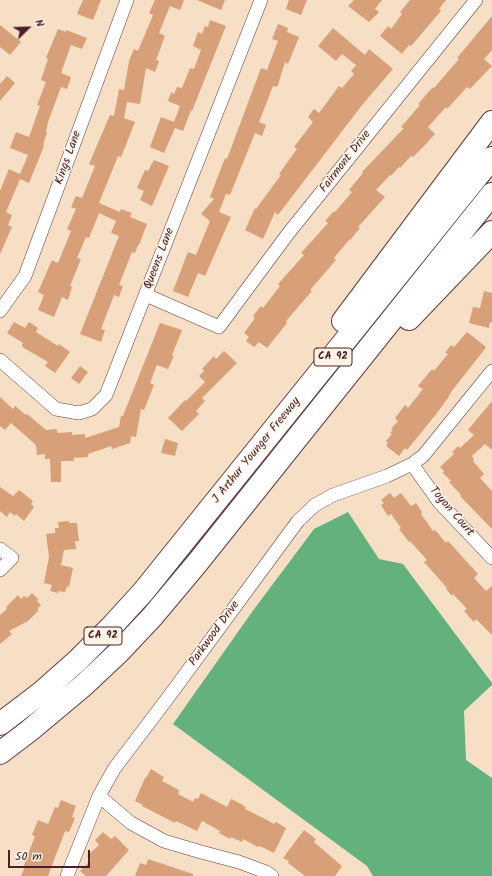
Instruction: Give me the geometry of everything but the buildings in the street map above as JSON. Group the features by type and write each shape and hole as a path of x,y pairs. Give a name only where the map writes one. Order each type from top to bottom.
{"highway":[{"path":"173,556 278,407 492,122"},
{"name":"J Arthur Younger Freeway","path":"0,724 60,676 94,644 138,598 492,158"},
{"name":"J Arthur Younger Freeway","path":"0,753 34,728 84,685 119,652 162,605 492,194"},
{"path":"317,413 492,232"},
{"path":"0,767 41,732 84,685"},
{"path":"0,720 23,707"}],"street":[{"name":"Kings Lane","path":"0,311 25,276 127,0"},
{"name":"Queens Lane","path":"0,360 56,409 80,413 92,409 106,396 261,0"},
{"name":"Fairmont Drive","path":"146,295 219,327 287,236 476,0"},
{"name":"Parkwood Drive","path":"67,876 100,796 114,768 298,521 315,505 333,495 387,476 412,464 423,456 492,371"},
{"name":"Toyon Court","path":"412,464 439,502 492,558"},
{"path":"0,549 12,558 0,570"},
{"path":"100,796 131,823 164,841 239,862 266,872 272,876"}],"green space":[{"path":"348,512 379,559 403,564 492,683 492,685 464,711 466,760 492,778 492,876 373,876 367,866 173,724 252,612 314,529"}]}
